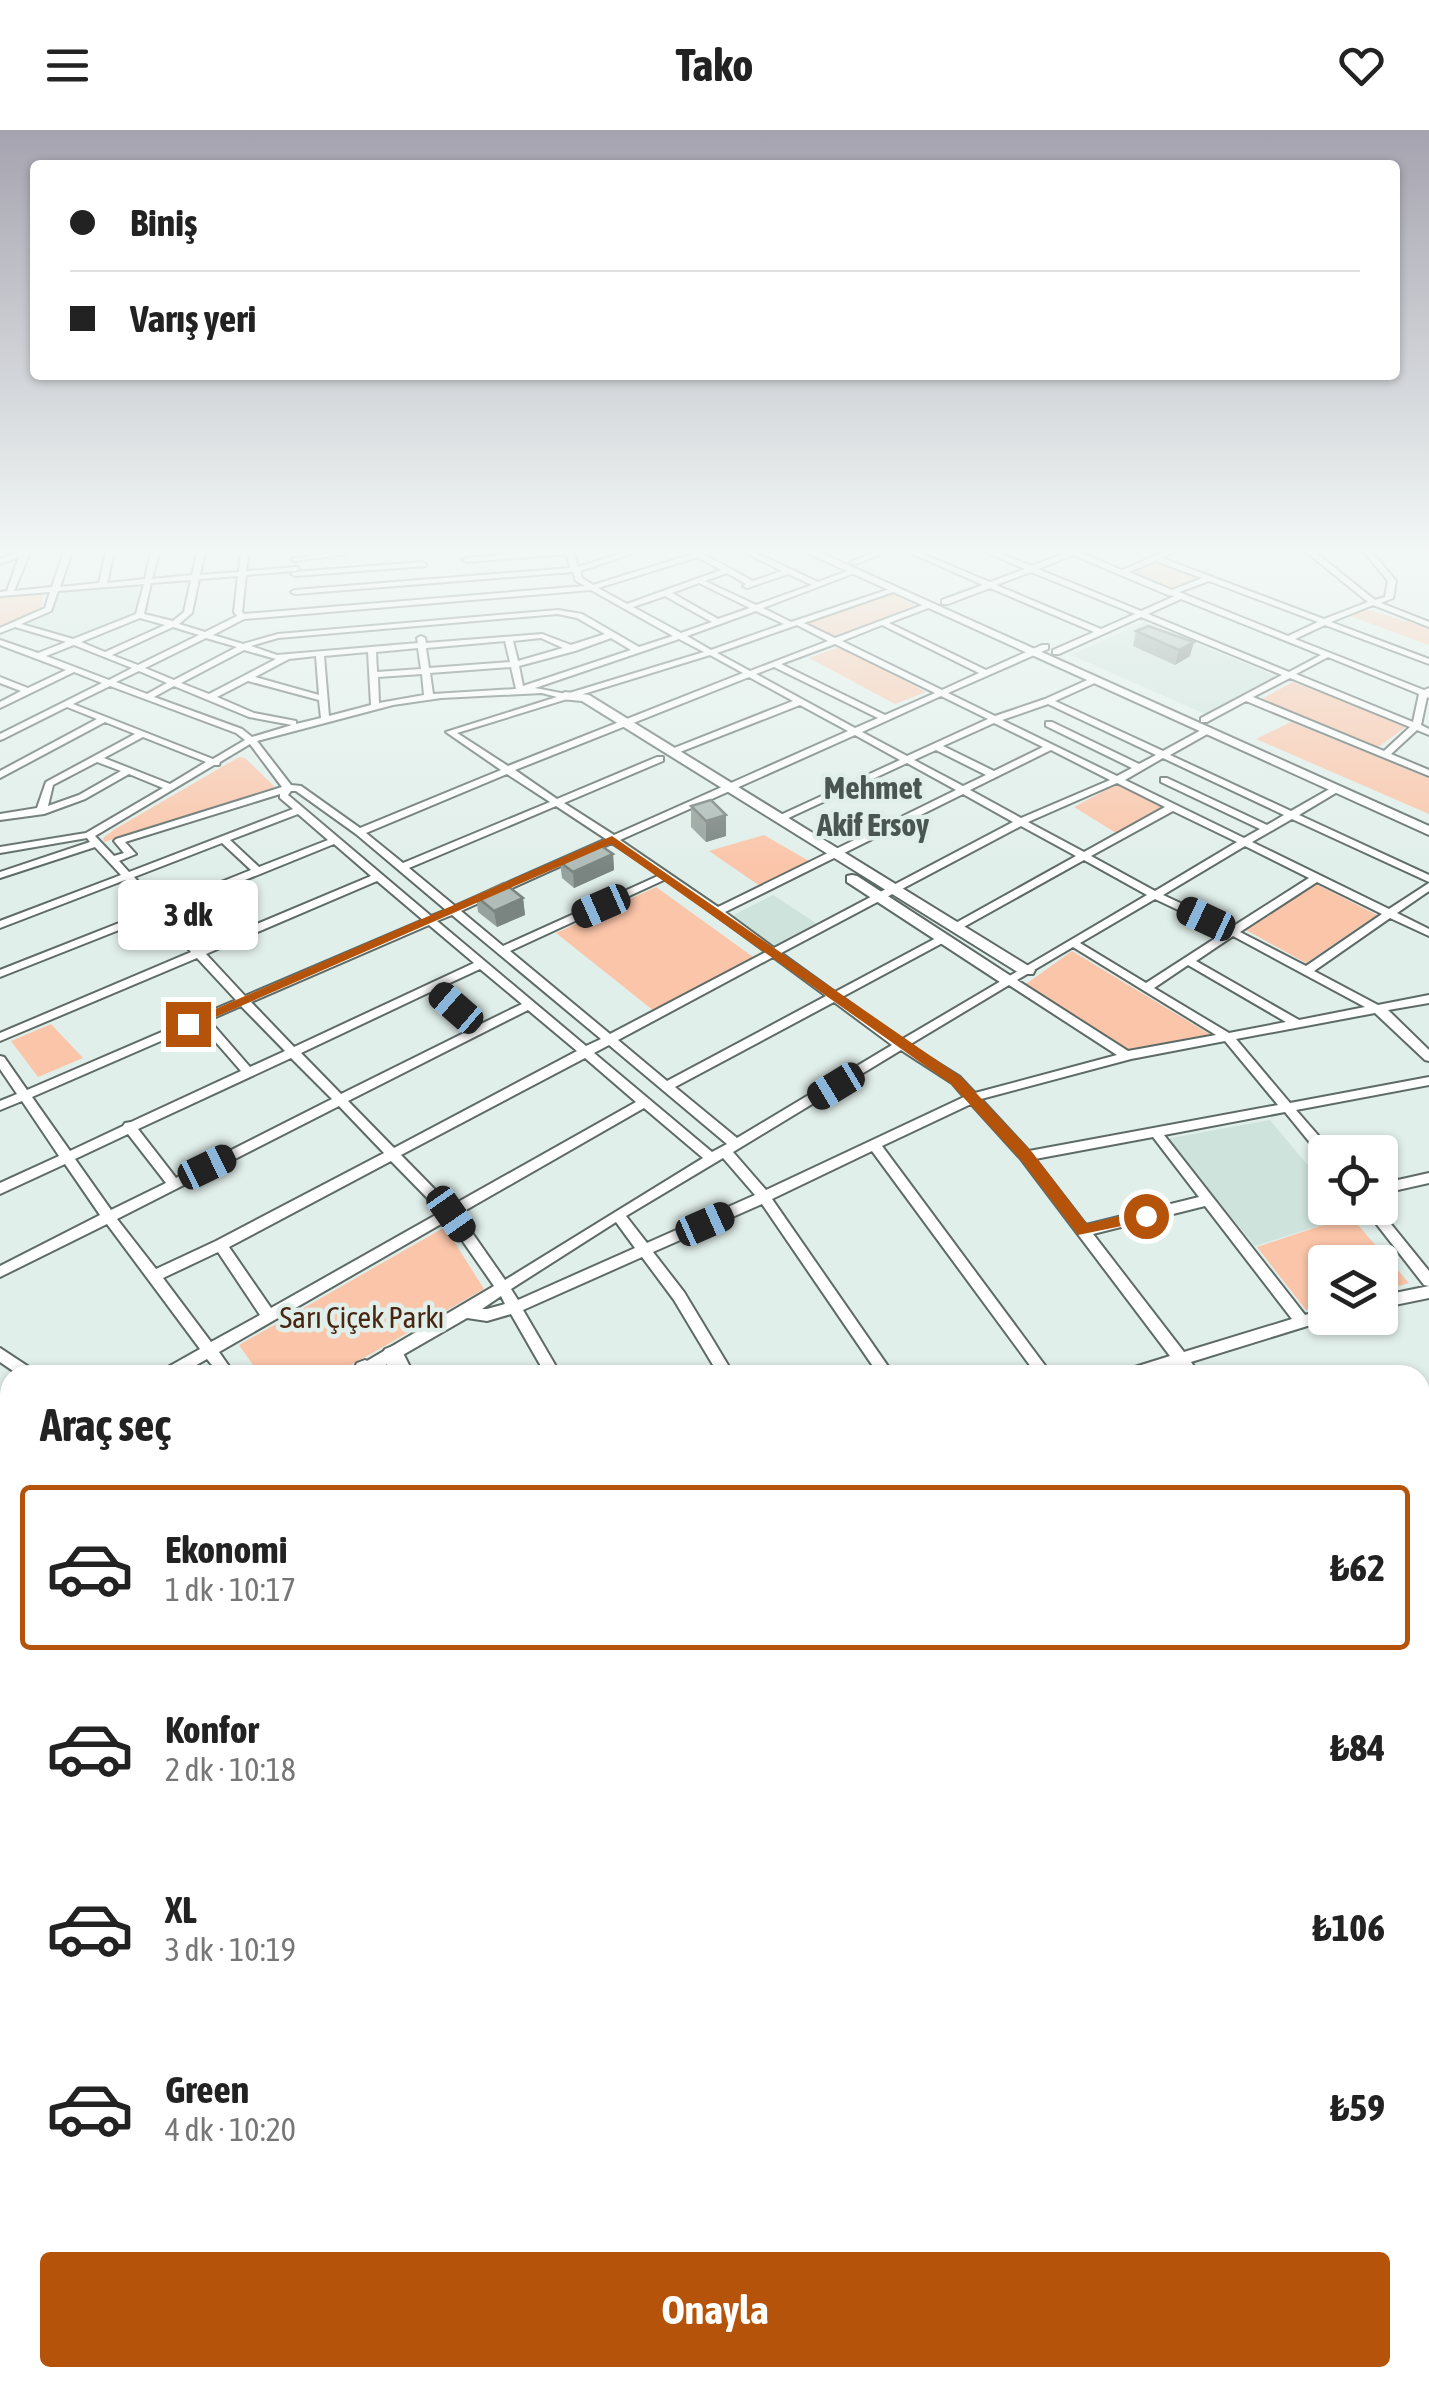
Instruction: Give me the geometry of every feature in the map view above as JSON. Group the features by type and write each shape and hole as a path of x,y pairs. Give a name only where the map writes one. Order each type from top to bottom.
{"street":[{"path":"43,657 239,732 250,740 288,788"},
{"path":"112,657 269,720 305,724"},
{"path":"0,738 162,657"},
{"path":"146,697 225,657"},
{"path":"211,697 287,657"},
{"path":"320,657 325,719"},
{"path":"373,657 376,707"},
{"path":"424,657 429,697"},
{"path":"513,657 520,690"},
{"path":"376,676 515,664 540,657"},
{"path":"520,690 619,657"},
{"path":"691,657 450,732 667,875 902,1046 956,1080 1026,1156 1185,1365"},
{"path":"718,657 1155,895 1384,1013 1429,1057"},
{"path":"360,832 617,725 796,657"},
{"path":"867,657 1429,934"},
{"path":"953,657 983,672"},
{"path":"0,1106 454,910 937,692 1024,657"},
{"path":"1057,657 1094,680 1429,820"},
{"path":"1061,657 1429,831"},
{"path":"1247,657 1429,732"},
{"path":"153,1277 221,1245 1020,822 1117,780 1164,755 1247,698 1322,657"},
{"path":"1332,657 1427,693 1416,726 1385,756"},
{"path":"776,665 882,718"},
{"path":"0,705 74,669"},
{"path":"248,678 324,698"},
{"path":"0,680 28,692"},
{"path":"780,819 995,719 1094,680"},
{"path":"0,875 93,839 250,740 429,697 520,690 564,696"},
{"path":"564,696 567,703 617,725 950,933 1026,970"},
{"path":"1247,698 1429,772"},
{"path":"1048,701 1429,883 1305,972"},
{"path":"402,867 799,702"},
{"path":"66,704 216,762"},
{"path":"0,775 104,719"},
{"path":"1048,724 1139,768"},
{"path":"41,812 49,784 142,734"},
{"path":"936,747 994,775"},
{"path":"717,912 1050,747"},
{"path":"96,758 172,788"},
{"path":"0,818 41,812 88,796 128,770"},
{"path":"1164,780 1266,828"},
{"path":"288,788 283,796 586,1053 645,1102 725,1152"},
{"path":"112,860 131,854 119,841 288,788 308,794 360,832 667,1086 764,1197 881,1365"},
{"path":"398,1365 465,1312 618,1215 1336,789"},
{"path":"721,790 780,819 827,856"},
{"path":"667,1086 836,998 1172,807"},
{"path":"0,925 300,810"},
{"path":"0,850 93,839"},
{"path":"93,839 242,1000 451,1214 504,1289 548,1365"},
{"path":"223,839 257,871"},
{"path":"0,974 336,840"},
{"path":"502,950 667,875"},
{"path":"0,1037 378,877"},
{"path":"1146,988 1316,878"},
{"path":"950,933 1009,980 1127,1056"},
{"path":"1072,943 1229,1038 1311,1135"},
{"path":"1187,960 1298,1024"},
{"path":"0,1189 481,964"},
{"path":"432,987 480,1030"},
{"path":"465,1312 487,1315 515,1307 764,1197 974,1097 1127,1056 1429,999"},
{"path":"0,1272 107,1214 341,1102 528,1004"},
{"path":"201,1018 248,1072"},
{"path":"0,1060 107,1214 221,1365"},
{"path":"1026,1156 1290,1110 1429,1081"},
{"path":"183,1365 645,1102"},
{"path":"129,1126 173,1183"},
{"path":"1156,1134 1301,1320"},
{"path":"874,1145 1038,1365"},
{"path":"1398,1185 1429,1178"},
{"path":"1083,1231 1208,1200"},
{"path":"618,1215 679,1296 721,1365"},
{"path":"1385,1225 1429,1281"},
{"path":"221,1245 268,1316"},
{"path":"1398,1298 1429,1292"},
{"path":"1158,1365 1308,1318"}],"shaded area":[{"path":"1076,657 1231,657 1279,677 1205,714"},
{"path":"773,895 819,925 775,948 730,917"},
{"path":"1270,1120 1308,1166 1308,1225 1322,1225 1255,1246 1166,1139"}],"green space":[{"path":"860,657 926,692 895,704 809,658"},
{"path":"1293,682 1407,726 1377,748 1262,699"},
{"path":"1291,722 1429,778 1429,814 1256,739"},
{"path":"239,757 245,758 275,787 104,842 103,838 115,829"},
{"path":"1117,784 1163,807 1116,833 1074,807"},
{"path":"764,835 809,861 760,886 709,851"},
{"path":"1316,884 1377,915 1306,963 1244,929"},
{"path":"656,887 756,959 654,1011 556,933"},
{"path":"1072,951 1211,1035 1128,1050 1026,984"},
{"path":"51,1024 83,1058 38,1077 11,1041"},
{"path":"1323,1225 1358,1225 1376,1245 1308,1245 1306,1310 1257,1247"},
{"name":"Sarı Çiçek Parkı","path":"445,1227 484,1289 351,1365 253,1365 239,1345"},
{"path":"1398,1271 1409,1283 1398,1286"}],"building":[{"path":"711,800 726,815 706,821 691,806"},
{"path":"600,845 613,854 573,872 560,862"},
{"path":"504,883 523,898 494,911 476,896"}],"district":[{"name":"Mehmet Akif Ersoy","path":"873,806"}],"route":[{"path":"188,1024 612,840 667,875 902,1046 956,1080 1026,1156 1083,1231 1146,1216"}]}
